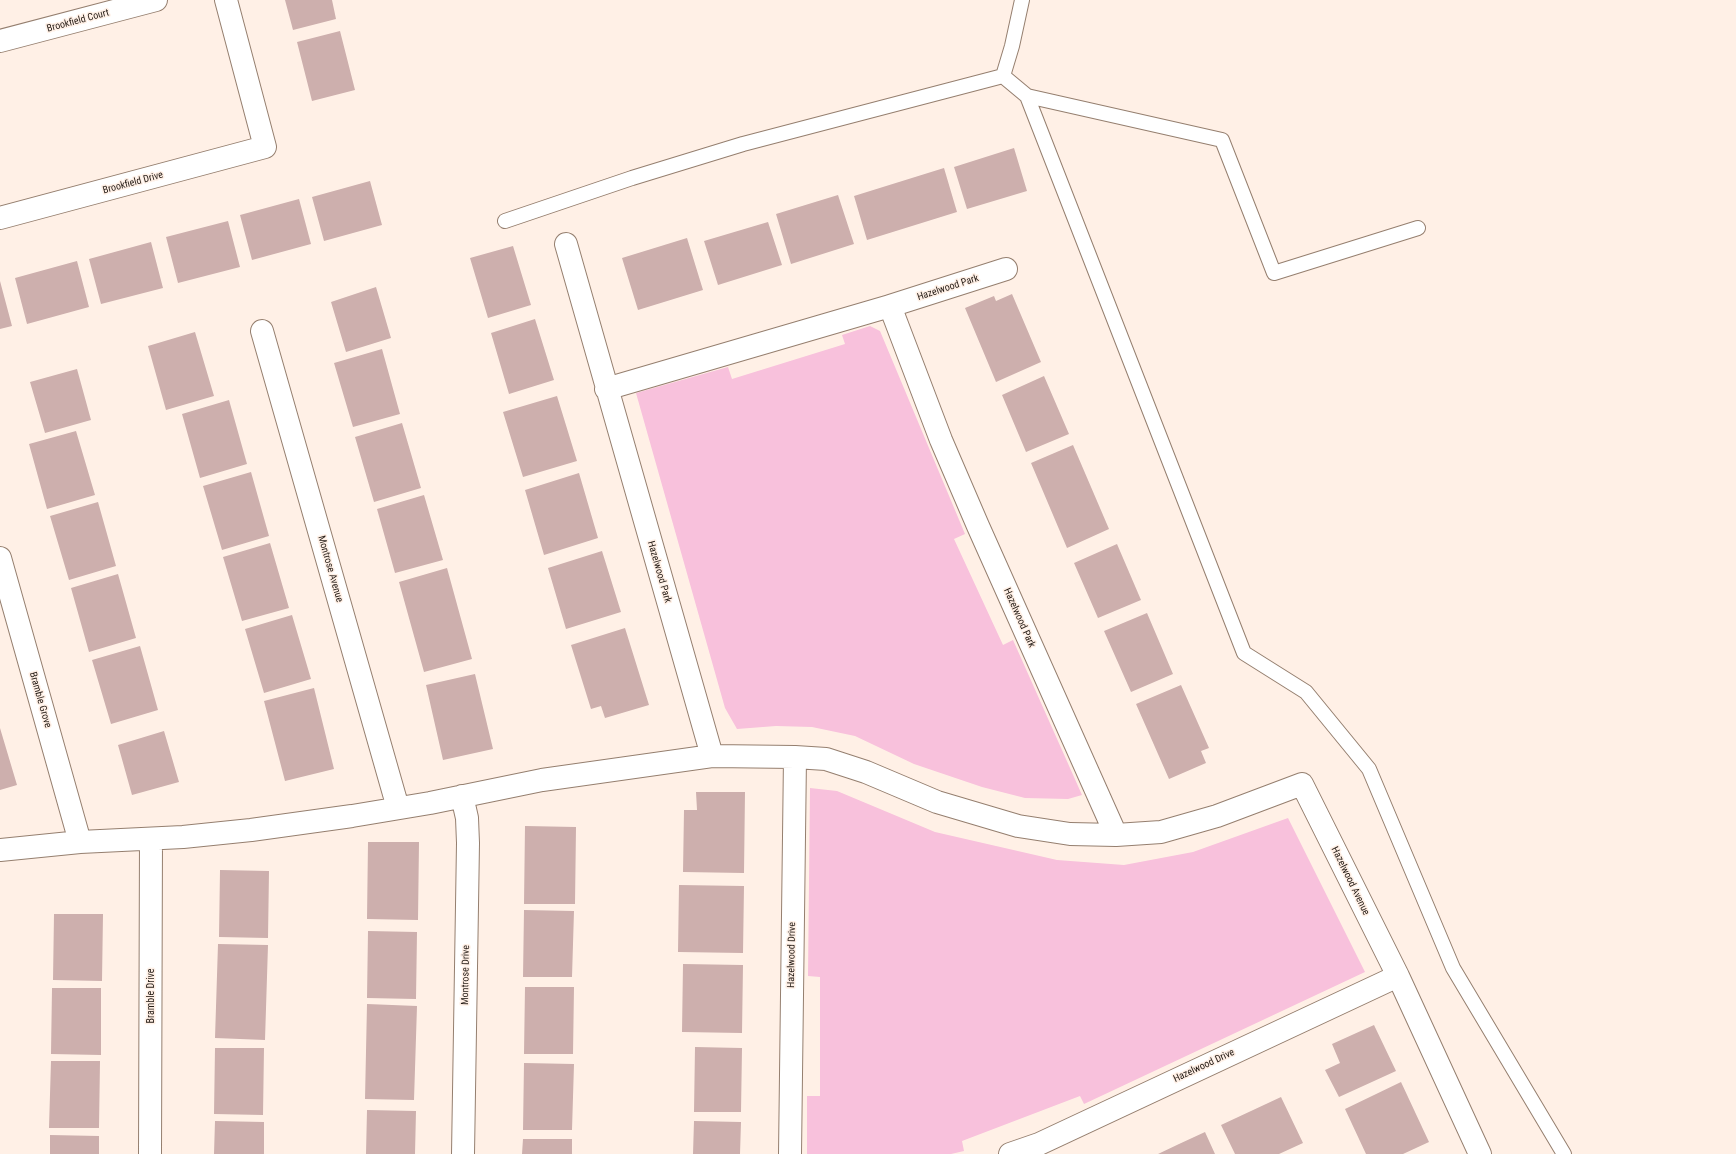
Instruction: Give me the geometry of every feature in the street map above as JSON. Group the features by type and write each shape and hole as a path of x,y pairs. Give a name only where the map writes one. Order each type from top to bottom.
{"street":[{"name":"Brookfield Court","path":"0,42 156,0"},
{"name":"Brookfield Drive","path":"0,218 265,147 226,0"},
{"name":"Hazelwood Park","path":"566,244 712,756"},
{"name":"Hazelwood Park","path":"606,388 890,306 1006,269"},
{"name":"Hazelwood Park","path":"890,306 941,440 974,519 1116,835"},
{"name":"Montrose Avenue","path":"262,331 398,808"},
{"name":"Bramble Grove","path":"0,558 80,842"},
{"path":"0,850 80,842 151,839 251,830 398,808 542,780 712,756 826,759 866,772 937,802 1018,826 1070,834 1116,835"},
{"name":"Hazelwood Drive","path":"790,1154 795,757"},
{"name":"Hazelwood Avenue","path":"1116,835 1161,832 1217,816 1302,784 1398,976 1480,1154"},
{"name":"Montrose Drive","path":"462,796 467,818 468,843 463,1154"},
{"name":"Bramble Drive","path":"150,1154 151,839"},
{"name":"Hazelwood Drive","path":"1010,1154 1039,1144 1398,976"}],"lane":[{"path":"1004,76 1022,0"},
{"path":"1004,76 1027,96 1244,653 1306,692 1369,769 1453,968 1564,1154"},
{"path":"506,221 632,178 743,144 1004,76"},
{"path":"1027,96 1222,140 1274,273 1418,228"}],"shaded area":[{"path":"870,326 880,331 965,534 954,539 1003,645 1013,640 1082,795 1068,799 1025,798 982,787 914,764 855,736 812,727 776,726 737,729 725,708 636,393 728,367 732,379 845,344 842,335"},
{"path":"810,788 837,791 935,832 1057,860 1124,865 1193,852 1288,818 1365,972 1084,1104 1080,1096 962,1141 964,1151 951,1154 807,1154 807,1096 820,1096 820,977 808,976"}],"building":[{"path":"285,0 332,0 336,19 293,30"},
{"path":"340,31 355,90 312,101 297,42"},
{"path":"1014,148 1027,191 967,209 954,167"},
{"path":"944,168 957,212 867,240 854,196"},
{"path":"370,181 382,225 324,241 312,197"},
{"path":"838,195 854,244 791,264 776,214"},
{"path":"299,199 311,244 252,260 240,215"},
{"path":"228,221 240,267 178,283 166,237"},
{"path":"768,222 782,265 718,285 704,241"},
{"path":"687,238 703,290 638,310 622,258"},
{"path":"151,242 163,288 101,304 89,259"},
{"path":"513,246 531,305 488,318 470,258"},
{"path":"77,261 89,307 27,324 15,278"},
{"path":"0,281 12,326 0,329"},
{"path":"376,287 391,338 346,352 331,302"},
{"path":"1012,294 1041,362 996,382 965,308 994,296 996,301"},
{"path":"535,319 554,380 509,394 491,333"},
{"path":"195,332 214,396 166,410 148,346"},
{"path":"382,349 400,414 353,427 334,363"},
{"path":"77,369 91,420 45,433 30,382"},
{"path":"1044,376 1069,434 1026,452 1002,395"},
{"path":"557,396 577,461 523,477 503,412"},
{"path":"229,400 247,464 200,478 182,414"},
{"path":"402,423 421,488 374,502 355,437"},
{"path":"76,431 95,495 47,509 29,444"},
{"path":"1073,445 1109,529 1067,548 1031,463"},
{"path":"251,472 269,536 222,550 203,486"},
{"path":"579,473 598,538 544,555 525,490"},
{"path":"424,495 443,560 395,573 377,509"},
{"path":"98,502 116,566 69,580 50,516"},
{"path":"270,543 289,608 242,621 223,557"},
{"path":"1117,544 1141,600 1098,618 1074,563"},
{"path":"602,551 621,612 566,629 548,568"},
{"path":"447,568 472,659 424,672 399,582"},
{"path":"118,574 136,638 89,652 71,588"},
{"path":"1147,613 1173,674 1131,692 1104,631"},
{"path":"292,615 311,679 264,693 245,629"},
{"path":"625,628 649,705 605,718 601,706 591,709 571,645"},
{"path":"140,646 158,710 111,724 92,660"},
{"path":"475,674 493,749 443,760 426,685"},
{"path":"1181,685 1209,748 1201,751 1206,763 1169,779 1136,704"},
{"path":"314,688 334,769 285,781 264,701"},
{"path":"0,728 17,785 0,790"},
{"path":"164,731 179,782 132,795 118,745"},
{"path":"696,792 745,792 744,873 683,872 684,810 697,810"},
{"path":"525,826 576,827 575,904 524,904"},
{"path":"368,842 419,842 418,920 367,919"},
{"path":"220,870 269,871 268,938 219,937"},
{"path":"679,885 744,886 743,953 678,952"},
{"path":"524,910 574,911 572,977 523,977"},
{"path":"54,914 103,914 102,981 53,980"},
{"path":"368,931 417,932 416,999 367,998"},
{"path":"218,944 268,945 265,1040 215,1038"},
{"path":"683,964 743,965 742,1033 682,1032"},
{"path":"525,987 574,987 573,1054 524,1054"},
{"path":"52,988 101,988 101,1055 51,1054"},
{"path":"367,1004 417,1006 414,1100 365,1099"},
{"path":"1374,1025 1396,1071 1339,1097 1325,1070 1340,1063 1332,1044"},
{"path":"695,1047 742,1048 741,1112 694,1112"},
{"path":"215,1048 264,1048 263,1115 214,1114"},
{"path":"51,1061 100,1061 99,1128 49,1128"},
{"path":"524,1063 574,1064 572,1130 523,1130"},
{"path":"1401,1082 1429,1142 1403,1154 1366,1154 1345,1109"},
{"path":"1281,1097 1303,1143 1279,1154 1235,1154 1221,1125"},
{"path":"367,1110 416,1111 415,1154 366,1154"},
{"path":"215,1121 264,1122 264,1154 214,1154"},
{"path":"694,1121 741,1122 740,1154 693,1154"},
{"path":"1205,1132 1215,1154 1158,1154 1179,1144"},
{"path":"50,1135 99,1136 99,1154 50,1154"},
{"path":"523,1139 572,1139 572,1154 522,1154"}]}
